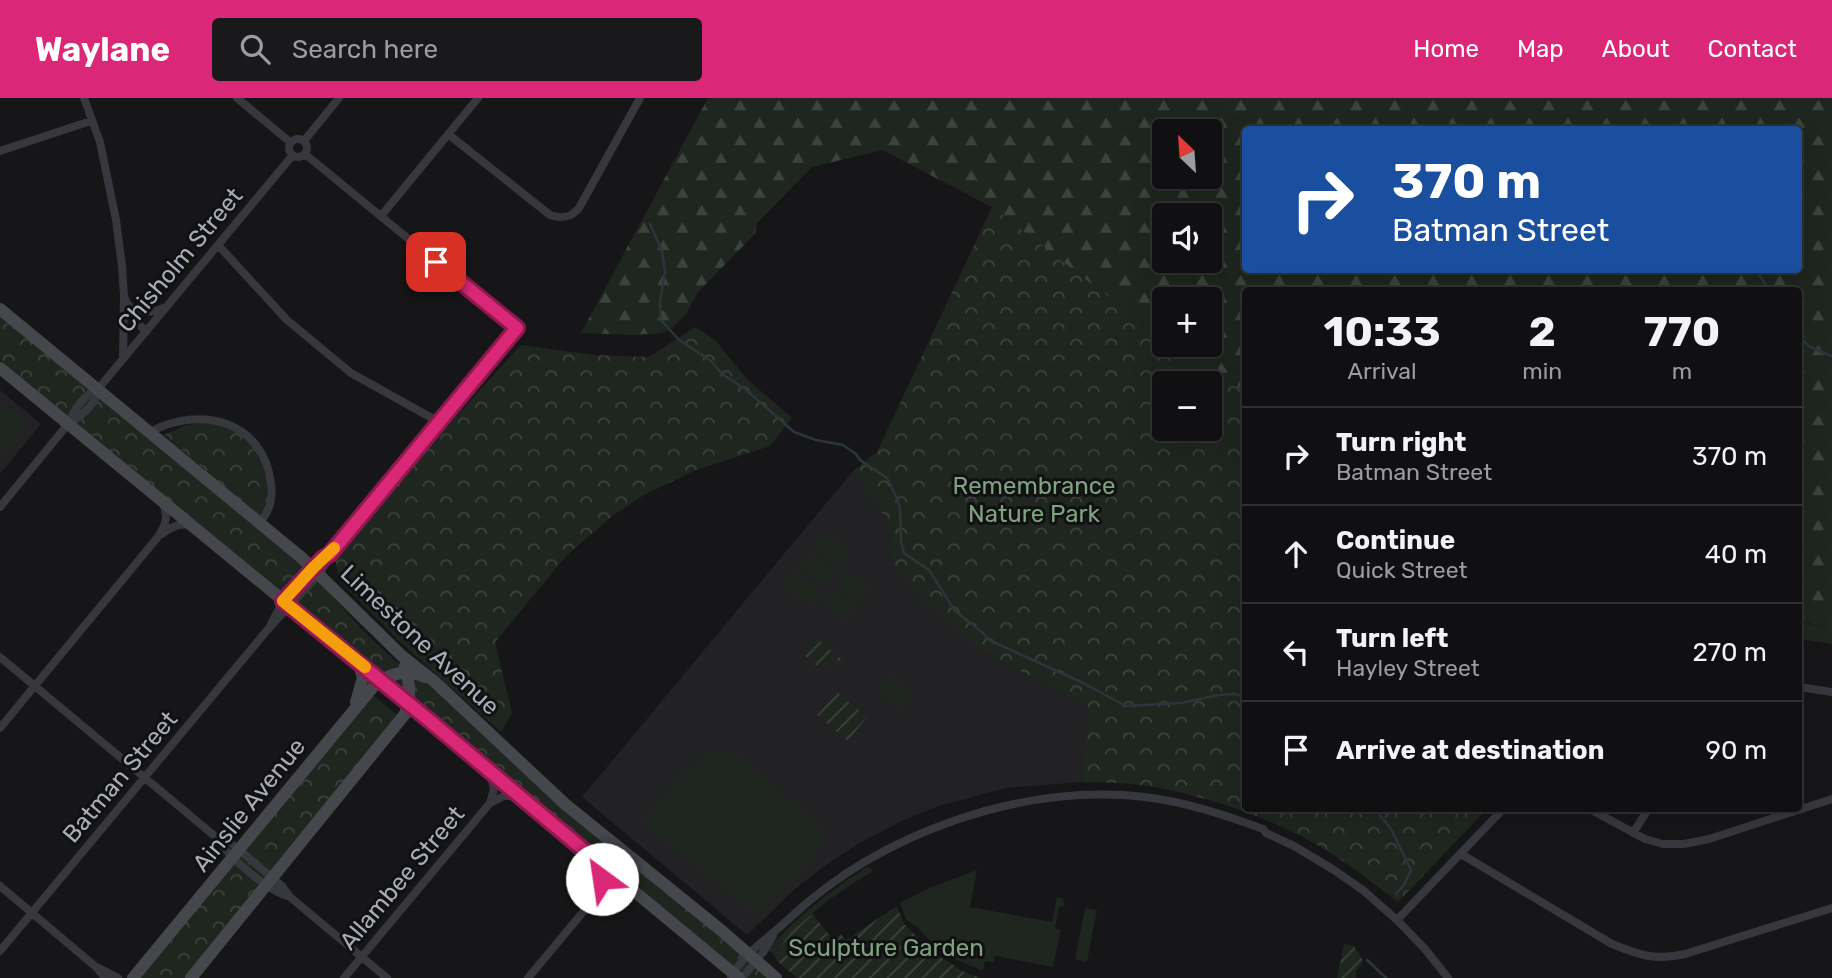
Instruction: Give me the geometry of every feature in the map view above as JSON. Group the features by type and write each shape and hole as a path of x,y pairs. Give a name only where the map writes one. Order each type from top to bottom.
{"main road":[{"name":"Limestone Avenue","path":"0,309 316,571 402,656 435,682 565,804 776,978"},
{"name":"Limestone Avenue","path":"0,368 357,660 736,977"},
{"path":"191,978 405,714 410,690 402,656"},
{"path":"350,715 363,677 357,660"},
{"path":"381,680 394,674 407,673 418,674 435,682"},
{"name":"Ainslie Avenue","path":"133,978 381,680"},
{"path":"397,726 412,720 430,721"}],"street":[{"path":"84,98 100,142 108,176 122,265 125,300 122,359"},
{"path":"237,98 290,142"},
{"path":"304,141 339,98"},
{"path":"305,154 381,216 478,98"},
{"path":"448,134 550,215 557,218 568,217 579,208 640,98"},
{"path":"0,151 91,121"},
{"path":"298,138 304,141 307,149 305,154 300,157 292,156 288,147 290,142 298,138"},
{"name":"Chisholm Street","path":"0,507 68,424 82,414 97,397 98,389 122,359 292,156"},
{"name":"Batman Street","path":"0,951 316,571 322,559 330,554 517,328 381,216"},
{"path":"218,245 287,320 351,373 439,422"},
{"path":"125,300 147,313 166,307"},
{"path":"125,300 145,332"},
{"path":"150,432 162,426 200,419 219,421 250,437 262,453 269,469 271,488 270,508 259,523"},
{"path":"0,728 157,538 166,521 162,501"},
{"path":"157,538 173,527 190,525"},
{"path":"0,657 216,838 231,843 236,854 269,881 282,886 289,897 387,978"},
{"path":"1802,687 1832,692"},
{"name":"Allambee Street","path":"489,772 494,789 490,803"},
{"path":"736,977 751,957 809,900 858,865 897,844 974,815 1009,806 1094,794 1169,801 1227,816 1263,829 1266,834 1294,846 1364,891 1397,920 1448,978"},
{"name":"Allambee Street","path":"344,978 490,803 504,796 519,796"},
{"path":"1802,809 1832,799"},
{"path":"1397,920 1500,812"},
{"path":"1595,812 1633,834 1663,844 1684,844 1709,839 1792,812"},
{"path":"1633,834 1647,812"},
{"path":"1461,854 1612,944 1653,958 1685,954 1832,908"},
{"path":"528,978 597,894 602,879 598,862"},
{"path":"597,894 611,887 627,885"},
{"path":"0,886 96,967 105,978"},
{"path":"96,967 118,978"}],"shaded area":[{"path":"0,390 41,424 0,474"},
{"path":"853,471 887,521 891,560 986,653 1087,706 1082,782 1006,788 939,806 906,819 861,842 826,865 795,889 747,935 582,797"}],"green space":[{"path":"708,98 1832,98 1832,628 1802,622 1802,287 1242,287 1242,389 1222,381 1222,371 1203,371 1185,357 1222,357 1222,287 1152,287 1152,331 992,207 882,150 812,167 757,223 755,234 698,292 686,314 673,327 662,333 581,333"},
{"name":"Remembrance Nature Park","path":"992,207 1152,331 1152,357 1185,357 1203,371 1152,371 1152,441 1222,441 1222,381 1242,389 1242,811 1211,800 1157,788 1125,783 1082,782 1087,706 986,653 928,605 891,560 887,521 853,471 877,452"},
{"path":"0,313 294,556 361,628 397,662 437,689 772,978 745,978 0,360"},
{"path":"695,327 715,340 748,380 792,418 770,446 696,470 644,495 615,514 567,555 495,642 512,713 501,732 397,639 339,580 335,557 521,345 593,355 649,357"},
{"path":"0,401 28,425 0,459"},
{"path":"218,424 249,438 260,455 267,473 267,508 261,518 164,435 184,426"},
{"path":"827,533 851,554 840,567 815,546"},
{"path":"810,551 837,573 826,587 798,565"},
{"path":"846,570 871,590 860,604 835,583"},
{"path":"794,571 822,593 810,607 783,585"},
{"path":"832,588 857,608 846,622 821,601"},
{"path":"1802,623 1832,628 1832,644 1802,639"},
{"path":"817,639 844,661 842,664 834,658 823,671 804,655"},
{"path":"890,674 914,693 900,710 876,691"},
{"path":"837,692 867,717 848,741 817,715"},
{"path":"373,695 402,719 186,978 139,978"},
{"path":"723,750 734,752 824,829 821,847 757,916 643,823 677,779 698,762"},
{"name":"Remembrance Nature Park","path":"1246,812 1484,812 1398,902 1345,862 1290,831"},
{"path":"867,867 873,871 806,918 774,955 768,950 814,905"},
{"path":"977,870 970,907 1052,922 1057,897 1063,899 1065,907 1059,906 1055,929 1061,930 1053,967 995,956 994,962 985,961 983,971 952,958 937,948 906,919 900,903"},
{"name":"Sculpture Garden","path":"897,906 904,924 934,953 964,972 981,978 797,978 777,961 774,955 792,931 812,914 832,938 841,934 846,940"},
{"path":"1085,908 1097,910 1087,962 1075,959"},
{"path":"1344,944 1355,946 1363,961 1356,970 1356,978 1337,978"}],"waterway":[{"path":"650,224 662,251 665,271 660,303 661,320 679,340 711,361 722,374 745,389 794,432 843,445 887,478 900,508 904,553 929,570 955,611 989,640 1126,706 1181,703 1219,695 1242,696"},
{"path":"1756,273 1767,287"},
{"path":"1802,340 1810,347 1832,356"},
{"path":"1377,812 1391,829 1411,870 1396,894"},
{"path":"1367,960 1386,978"}],"slow traffic":[{"path":"334,548 283,601 365,667"}],"route":[{"path":"436,262 517,328 330,554 322,559 283,601 598,862 602,879"}]}
